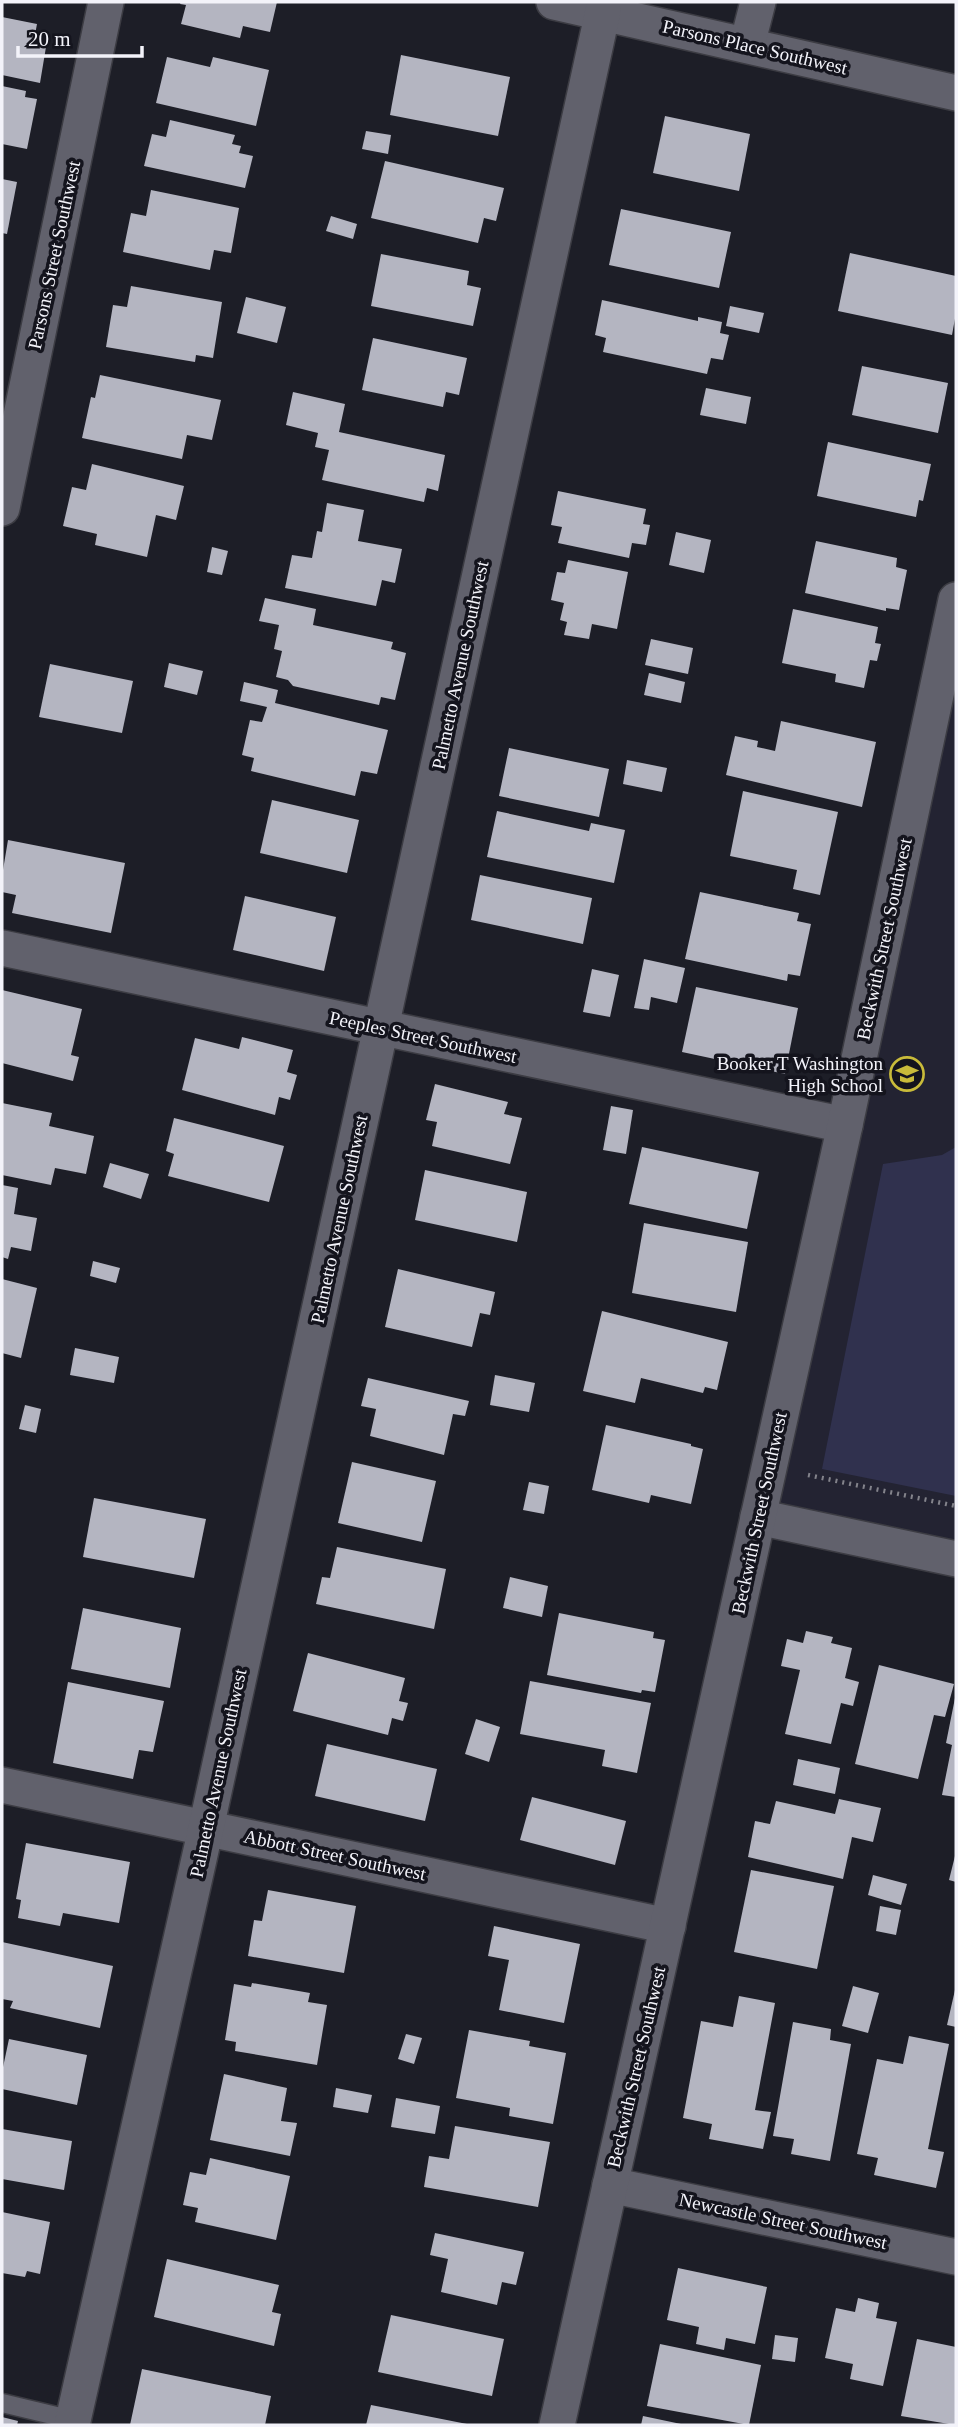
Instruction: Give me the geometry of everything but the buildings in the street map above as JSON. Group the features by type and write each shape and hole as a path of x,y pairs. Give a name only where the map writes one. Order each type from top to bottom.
{"street":[{"name":"Parsons Street Southwest","path":"2,508 106,2"},
{"name":"Parsons Place Southwest","path":"554,2 956,93"},
{"path":"747,45 758,2"},
{"name":"Palmetto Avenue Southwest","path":"72,2422 206,1828 603,11"},
{"name":"Beckwith Street Southwest","path":"557,2425 845,1125 956,600"},
{"name":"Peeples Street Southwest","path":"2,948 845,1125"},
{"path":"758,1517 956,1559"},
{"name":"Abbott Street Southwest","path":"2,1785 668,1926"},
{"name":"Newcastle Street Southwest","path":"610,2185 956,2257"}],"lane":[{"path":"2,2403 72,2422"}],"path":[{"path":"808,1475 956,1506"}],"shaded area":[{"name":"Booker T Washington High School","path":"956,631 956,1559 758,1517"},
{"path":"956,1147 956,1496 822,1469 883,1164 942,1155"}],"place":[{"name":"Booker T Washington High School","path":"907,1074"}]}
